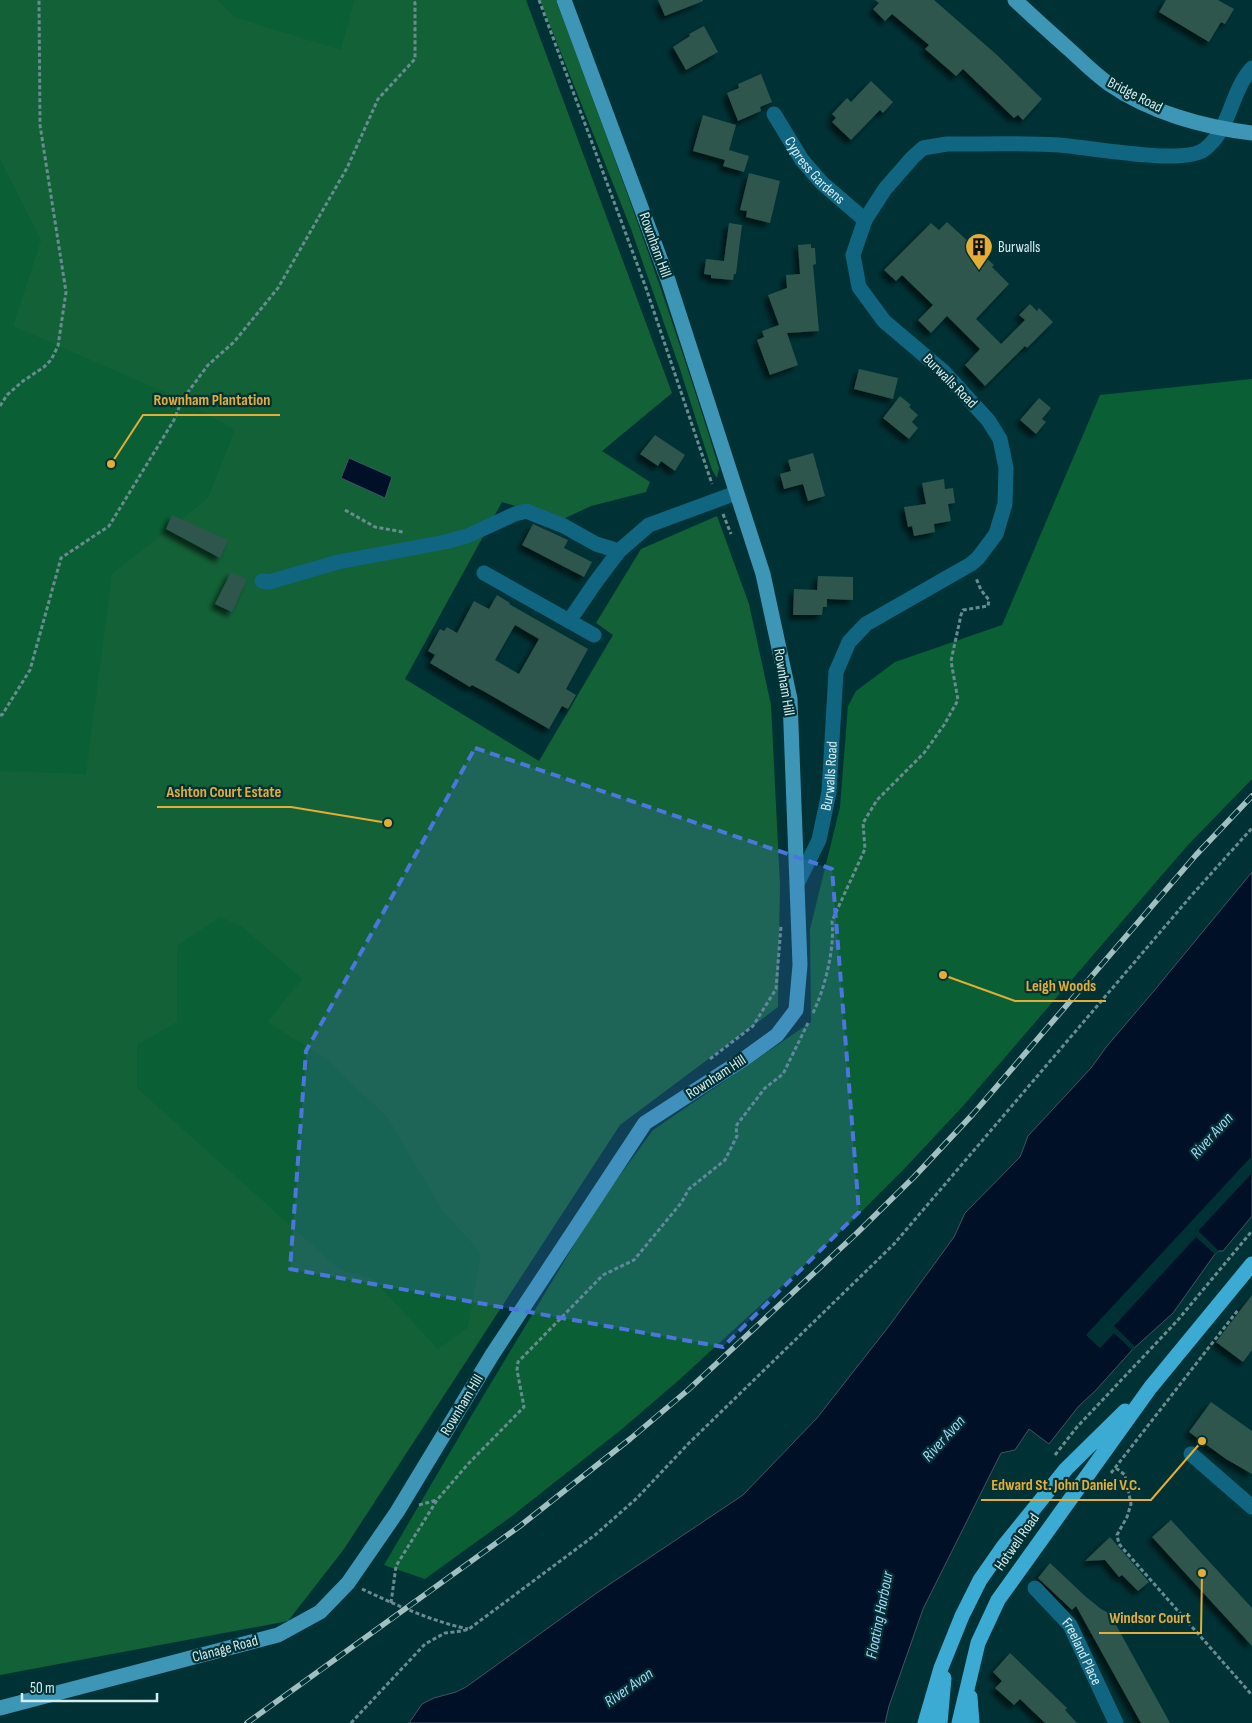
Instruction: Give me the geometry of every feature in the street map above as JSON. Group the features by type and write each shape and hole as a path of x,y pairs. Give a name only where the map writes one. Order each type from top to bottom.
{"highway":[{"name":"Hotwell Road","path":"959,1723 978,1643 998,1600 1150,1388 1252,1264"},
{"name":"Hotwell Road","path":"948,1652 962,1616 980,1580 1002,1547 1066,1469 1150,1388"},
{"path":"925,1723 935,1684 948,1652"},
{"path":"940,1723 942,1688 948,1652"},
{"path":"969,1678 972,1723"}],"main road":[{"name":"Rownham Hill","path":"348,1582 397,1512 492,1355 645,1123 758,1050 777,1035 796,1010 800,965 790,699 763,574 668,280 564,0"},
{"name":"Bridge Road","path":"1015,0 1109,84 1152,106 1223,128 1252,132"},
{"name":"Clanage Road","path":"0,1708 278,1635 320,1612 348,1582"}],"street":[{"path":"1223,128 1239,87 1252,68"},
{"name":"Cypress Gardens","path":"774,114 802,160 822,183 865,220"},
{"name":"Burwalls Road","path":"798,882 819,840 830,792 836,672 849,642 866,624 971,564 978,558 996,534 1004,504 1006,468 1000,439 988,420 944,372 884,321 859,287 853,256 865,220 885,190 923,148 947,144 1058,146 1153,156 1188,156 1203,151 1216,140 1223,128"},
{"path":"569,622 595,582 619,551 649,525 736,492"},
{"path":"262,581 269,582 338,562 445,542 467,536 515,514 526,512 564,526 596,544 619,551"},
{"path":"484,573 594,635"},
{"path":"1191,1454 1252,1507"},
{"name":"Freeland Place","path":"1035,1588 1070,1625 1116,1723"}],"path":[{"path":"0,406 6,395 51,360 58,346 66,292 40,125 39,0"},
{"path":"0,715 2,715 30,670 61,558 109,526 174,420 182,400 208,366 234,342 278,288 347,168 378,99 415,59 415,3 413,0"},
{"path":"539,0 646,288 717,499 732,535"},
{"path":"345,510 375,527 404,532"},
{"path":"351,1723 425,1644 445,1634 469,1629 595,1535 637,1498 689,1443 894,1244 1191,896 1252,828"},
{"path":"708,1061 753,1026 776,989 781,917"},
{"path":"1110,1475 1242,1305"},
{"path":"1116,1468 1125,1475 1131,1504 1127,1517 1117,1535 1119,1544 1252,1695"},
{"path":"348,1582 399,1606 447,1624 469,1629"}],"highlighted area":[{"path":"475,748 832,869 859,1212 723,1347 290,1269 306,1051"}],"green space":[{"path":"0,0 526,0 672,393 602,451 650,482 646,492 591,506 561,520 502,502 405,679 539,761 613,635 596,623 641,549 717,516 749,604 771,705 780,885 778,1007 620,1125 344,1549 288,1621 0,1675"},
{"path":"217,0 354,1 341,50 234,17"},
{"path":"540,0 556,0 578,58 641,233 701,409 719,468 717,478 712,470 679,366 631,229"},
{"path":"0,159 41,240 13,326 182,400 235,430 208,498 112,574 86,774 0,771"},
{"path":"1252,379 1252,779 1187,846 963,1106 905,1168 849,1224 679,1380 622,1429 512,1516 425,1579 384,1565 598,1205 653,1130 811,1022 810,929 840,807 848,706 856,691 895,662 1002,625 1100,395"},
{"path":"220,917 241,926 302,979 267,1022 326,1059 388,1118 442,1210 481,1253 468,1327 438,1349 373,1279 339,1269 137,1088 137,1045 177,1022 177,946"}],"water":[{"path":"349,458 392,477 385,498 341,478"},
{"path":"1252,872 1252,1216 1223,1251 1215,1254 1173,1313 1132,1350 1078,1407 1049,1444 1029,1429 1015,1450 1001,1453 923,1609 889,1706 885,1723 409,1723 422,1704 466,1687 598,1592 743,1495 817,1418 889,1326 954,1237 965,1213 1020,1157 1028,1136 1091,1068 1107,1046"}],"pier":[{"path":"1252,1156 1252,1173 1198,1231 1219,1251 1215,1254 1196,1237 1114,1326 1135,1347 1132,1350 1114,1333 1100,1348 1086,1335"}],"building":[{"path":"658,0 703,0 703,1 665,16"},
{"path":"875,0 934,0 997,55 1042,99 1023,120 1018,115 1014,118 963,69 956,76 925,49 929,45 892,14 885,21 873,9 879,3"},
{"path":"1166,0 1218,0 1234,9 1225,24 1221,22 1209,42 1159,12"},
{"path":"704,26 718,52 686,70 673,47 690,36 689,34"},
{"path":"761,74 772,102 760,107 761,111 738,121 727,93 739,88 738,84"},
{"path":"871,81 893,102 883,113 880,110 851,140 832,122 836,118 832,114 847,98 851,102"},
{"path":"703,115 736,125 729,150 749,156 744,172 723,166 725,160 693,151"},
{"path":"749,173 780,181 770,223 746,217 747,211 740,210"},
{"path":"947,222 994,265 992,267 1009,284 976,319 1001,344 1025,320 1019,315 1030,304 1037,311 1039,308 1053,322 1027,348 1025,346 985,386 965,365 980,349 947,316 931,333 918,320 933,305 902,275 896,281 884,270 931,223 939,230"},
{"path":"729,223 742,225 736,274 734,274 733,280 711,278 711,275 704,274 706,259 724,261"},
{"path":"811,244 811,248 815,248 816,264 813,265 819,331 787,333 798,365 770,375 757,340 764,337 762,331 779,325 768,295 787,288 786,275 800,274 798,245"},
{"path":"859,369 898,378 893,399 854,389"},
{"path":"900,396 911,405 909,407 918,415 912,422 918,428 909,439 883,418"},
{"path":"1039,398 1051,408 1042,419 1046,422 1036,434 1020,420"},
{"path":"655,435 685,455 675,471 661,461 658,466 640,454"},
{"path":"813,453 825,496 808,501 803,484 784,489 780,474 791,471 788,460"},
{"path":"944,479 945,489 953,488 955,503 948,504 951,521 934,524 935,532 914,536 912,526 908,527 904,507 926,504 922,483"},
{"path":"172,515 228,540 220,558 166,529"},
{"path":"533,524 568,540 564,548 592,562 584,577 522,545"},
{"path":"231,572 247,579 232,612 215,604"},
{"path":"818,576 853,577 853,600 827,599 827,607 823,607 822,615 793,615 794,589 817,590"},
{"path":"497,595 509,604 588,649 566,689 576,695 568,709 562,706 549,729 472,685 470,687 430,663 435,655 428,651 440,629 444,631 447,627 457,633 474,601 489,609","holes":["515,625 539,639 519,674 495,660"]},
{"path":"1252,1295 1252,1350 1243,1362 1216,1342"},
{"path":"1211,1402 1252,1431 1252,1474 1226,1459 1189,1432"},
{"path":"1171,1520 1252,1608 1252,1646 1152,1537"},
{"path":"1110,1537 1149,1582 1138,1591 1122,1575 1119,1577 1105,1560 1085,1561"},
{"path":"1050,1563 1085,1596 1110,1614 1170,1723 1141,1723 1076,1606 1072,1610 1038,1578"},
{"path":"1010,1653 1067,1708 1065,1710 1077,1723 1045,1723 1020,1699 1014,1705 995,1688 1002,1681 993,1672"}],"railway":[{"path":"247,1723 520,1526 630,1439 688,1390 857,1233 914,1177 973,1114 1196,855 1252,796"}],"place":[{"name":"Burwalls","path":"979,271"},
{"name":"Rownham Plantation","path":"111,464"},
{"name":"Ashton Court Estate","path":"388,823"},
{"name":"Leigh Woods","path":"943,975"},
{"name":"Edward St. John Daniel V.C.","path":"1202,1441"},
{"name":"Windsor Court","path":"1202,1573"}],"water label":[{"name":"River Avon","path":"1212,1136"},
{"name":"River Avon","path":"944,1439"},
{"name":"Floating Harbour","path":"880,1615"},
{"name":"River Avon","path":"629,1688"}]}
